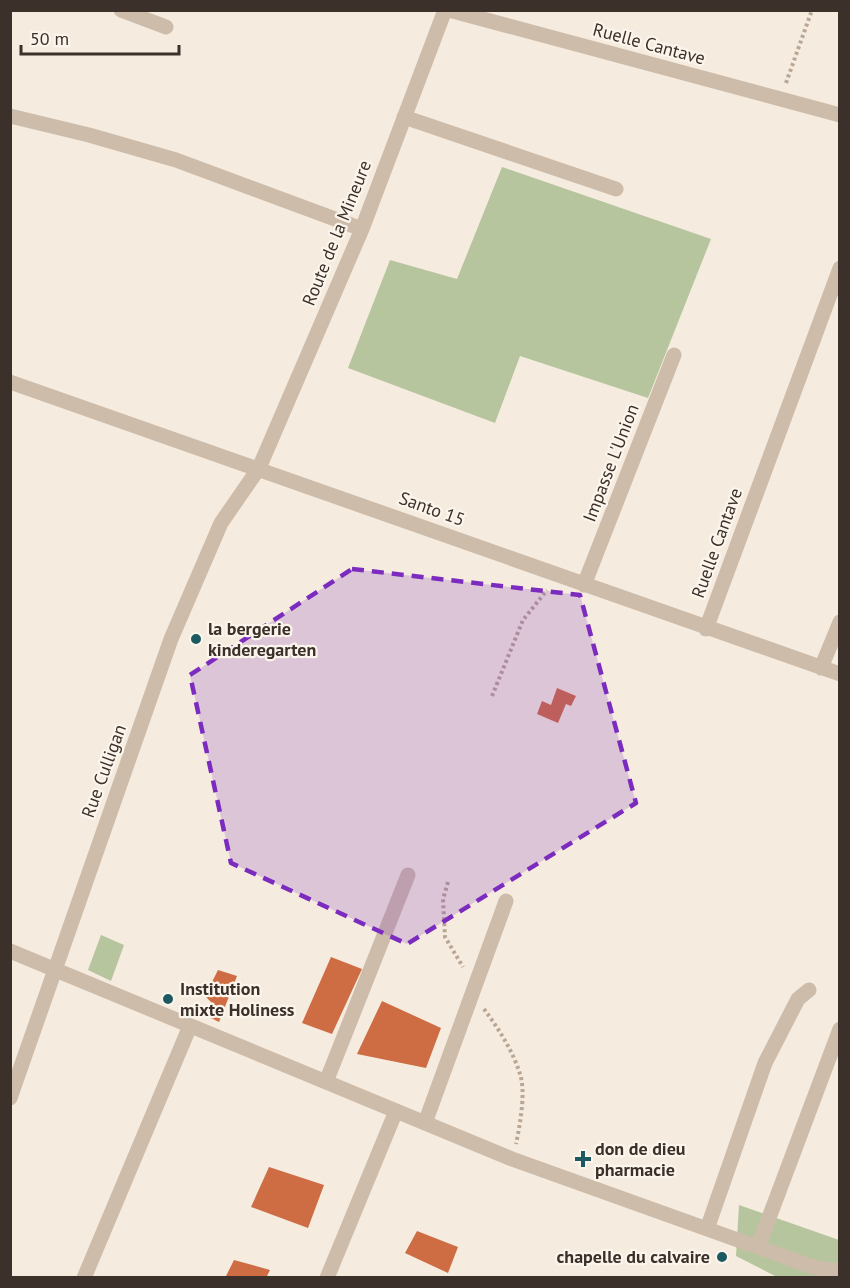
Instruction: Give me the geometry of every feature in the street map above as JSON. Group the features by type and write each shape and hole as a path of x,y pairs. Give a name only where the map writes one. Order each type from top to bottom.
{"street":[{"path":"121,10 166,27"},
{"name":"Route de la Mineure","path":"259,468 362,230 445,10"},
{"name":"Ruelle Cantave","path":"450,10 840,115"},
{"path":"10,116 89,135 176,160 362,230"},
{"path":"405,117 616,189"},
{"name":"Ruelle Cantave","path":"706,629 840,268"},
{"name":"Impasse L'Union","path":"584,585 674,355"},
{"name":"Santo 15","path":"10,382 259,468 706,629 840,674"},
{"name":"Rue Culligan","path":"10,1098 171,639 221,523 259,468"},
{"path":"821,668 840,622"},
{"path":"326,1082 408,875"},
{"path":"425,1123 506,901"},
{"path":"10,951 512,1159 816,1268 840,1271"},
{"path":"707,1228 765,1063 798,999 808,990"},
{"path":"84,1278 190,1026"},
{"path":"758,1247 840,1029"},
{"path":"327,1278 396,1111"}],"path":[{"path":"780,100 812,10"},
{"path":"492,696 523,620 559,575"},
{"path":"448,882 442,899 446,938 463,967 476,999 490,1018 521,1076 522,1119 512,1159"}],"highlighted area":[{"path":"352,569 580,595 636,803 407,944 231,863 190,675"}],"green space":[{"path":"502,167 711,239 648,398 520,356 495,423 348,368 390,260 457,279"},
{"path":"101,935 124,945 111,981 88,970"},
{"path":"739,1205 839,1240 839,1277 777,1277 736,1256"}],"building":[{"path":"557,688 576,696 571,706 566,704 558,723 537,714 542,701 551,705"},
{"path":"331,957 362,969 332,1034 302,1023"},
{"path":"218,970 237,976 219,1022 209,1017 215,1006 205,996"},
{"path":"382,1001 441,1028 426,1068 357,1054"},
{"path":"269,1167 324,1185 308,1228 251,1207"},
{"path":"417,1231 458,1247 448,1273 405,1253"},
{"path":"234,1260 270,1270 266,1278 225,1278"}],"place":[{"name":"la bergerie kinderegarten","path":"196,639"},
{"name":"Institution mixte Holiness","path":"168,999"},
{"name":"don de dieu pharmacie","path":"583,1159"},
{"name":"chapelle du calvaire","path":"722,1257"}]}
